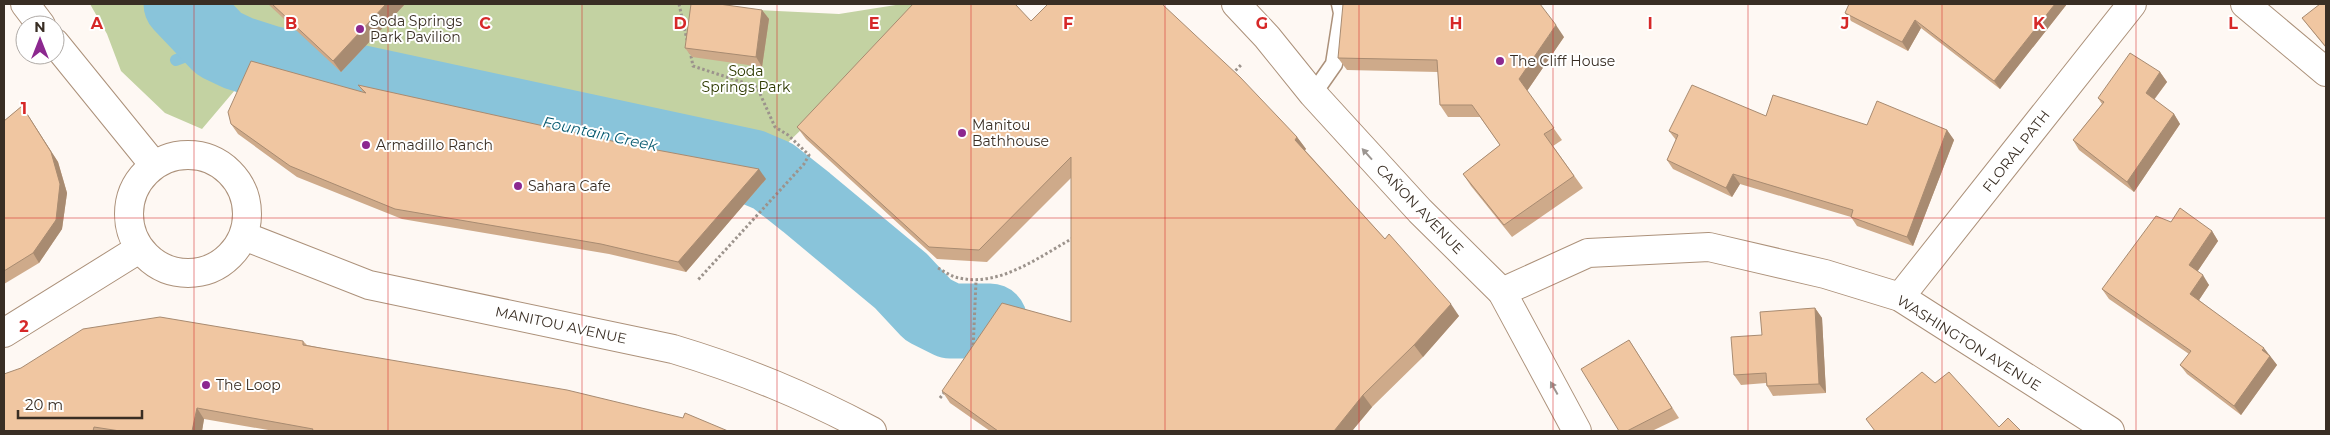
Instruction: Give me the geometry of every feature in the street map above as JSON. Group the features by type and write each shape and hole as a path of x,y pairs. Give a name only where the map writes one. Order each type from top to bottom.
{"street":[{"path":"25,4 33,15"},
{"name":"CAÑON AVENUE","path":"1236,4 1267,37 1312,94 1420,211 1502,292 1578,431"},
{"name":"FLORAL PATH","path":"1900,297 2132,4"},
{"path":"2245,4 2326,72"},
{"path":"65,55 154,165"},
{"path":"183,155 206,157 224,166 238,182 246,198 248,218 244,236 239,246 225,262 211,270 191,274 173,272 154,264 139,249 131,232 128,211 133,191 144,173 163,160 183,155"},
{"name":"MANITOU AVENUE","path":"244,236 368,285 673,349 717,362 764,378 817,402 872,431"},
{"name":"WASHINGTON AVENUE","path":"1502,292 1588,253 1709,247 1826,274 1900,297 2110,431"},
{"path":"4,333 139,249"}],"lane":[{"path":"1312,94 1334,64 1342,13 1340,4"}],"path":[{"path":"679,4 693,66 757,87 775,126 788,135 809,156 804,164 697,282"},
{"path":"1227,79 1241,65"},
{"path":"938,268 957,278 976,281 997,277 1021,268 1077,235"},
{"path":"972,355 976,281"},
{"path":"940,398 951,384"}],"green space":[{"name":"Soda Springs Park","path":"90,4 722,4 756,10 839,14 902,4 931,4 774,156 269,50 202,129 165,113 121,71 107,34"}],"building":[{"name":"Soda Springs Park Pavilion","path":"272,4 386,4 333,61"},
{"path":"691,4 719,4 762,10 756,57 685,48"},
{"path":"913,4 1015,4 1031,21 1048,4 1162,4 1240,77 1297,137 1295,140 1385,239 1389,234 1451,304 1414,345 1363,395 1334,431 998,431 942,391 1002,303 1071,322 1071,157 979,250 929,247 797,127"},
{"path":"1343,4 1540,4 1556,25 1519,79 1554,128 1544,134 1574,176 1504,225 1463,174 1500,145 1472,105 1440,105 1437,60 1338,58"},
{"path":"1849,4 2055,4 1994,81 1915,20 1902,42 1845,13"},
{"path":"2320,4 2326,4 2326,47 2302,18"},
{"path":"2130,53 2160,72 2146,93 2174,114 2127,182 2073,140 2104,102 2098,98"},
{"path":"251,61 366,93 358,85 630,145 759,169 678,262 601,244 395,209 290,166 231,124 228,112"},
{"path":"1692,85 1766,116 1773,95 1867,125 1877,101 1947,130 1907,237 1851,217 1853,210 1733,174 1726,188 1667,160 1678,135 1669,131"},
{"path":"22,106 51,152 60,184 56,220 33,253 4,271 4,121"},
{"path":"2180,208 2212,231 2189,265 2203,275 2190,294 2264,348 2262,350 2270,356 2234,406 2180,365 2191,351 2102,289 2156,216 2171,222"},
{"path":"1815,308 1819,384 1767,386 1766,373 1734,375 1731,337 1762,335 1760,312"},
{"path":"160,317 303,341 303,345 567,390 683,418 685,413 728,431 312,431 313,429 197,408 192,431 120,431 94,427 93,431 4,431 4,374 21,368 83,329"},
{"path":"1629,340 1672,408 1627,431 1619,431 1581,369"},
{"path":"1922,372 1935,383 1949,372 1999,427 2008,418 2021,431 1875,431 1866,419"}],"waterway":[{"name":"Fountain Creek","path":"181,4 219,44 238,53 269,63 752,167 773,176 806,202 901,281 928,310 950,321 990,321"},
{"path":"176,60 219,44"}],"place":[{"name":"Soda Springs Park Pavilion","path":"360,29"},
{"name":"The Cliff House","path":"1500,61"},
{"name":"Manitou Bathhouse","path":"962,133"},
{"name":"Armadillo Ranch","path":"366,145"},
{"name":"Sahara Cafe","path":"518,186"},
{"name":"The Loop","path":"206,385"}]}
